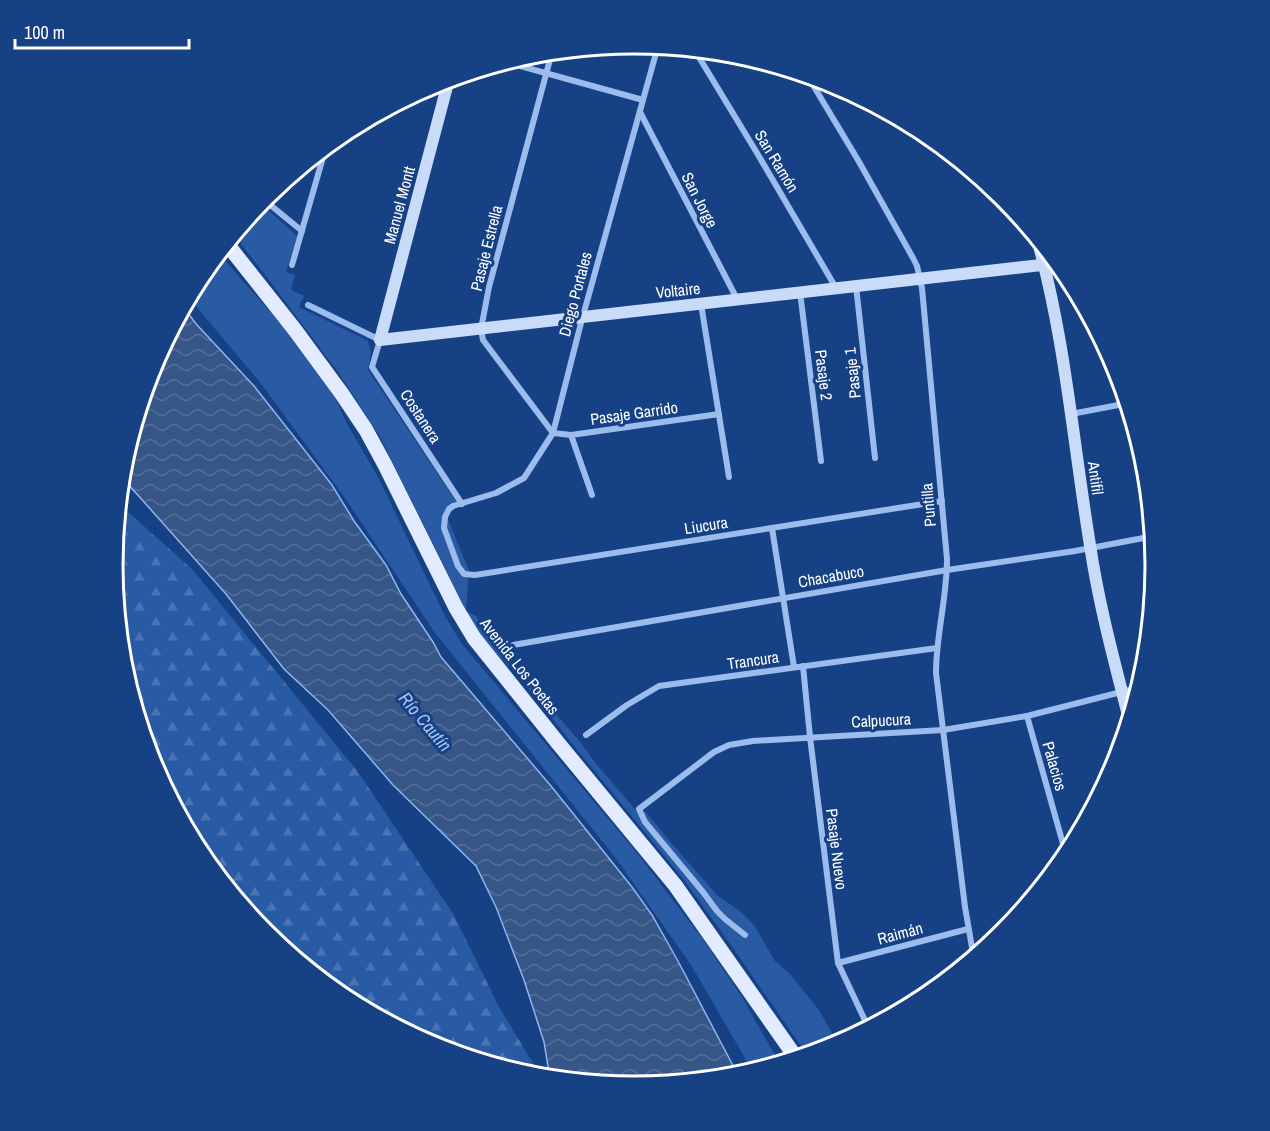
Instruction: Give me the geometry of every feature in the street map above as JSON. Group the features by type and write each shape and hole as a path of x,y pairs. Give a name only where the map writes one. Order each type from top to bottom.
{"main road":[{"name":"Avenida Los Poetas","path":"232,250 295,330 366,430 386,465 456,608 474,638 675,885 792,1052"}],"street":[{"name":"Diego Portales","path":"462,504 496,493 524,478 554,433 583,317 656,55"},
{"name":"San Ramón","path":"699,58 836,288"},
{"name":"Pasaje Estrella","path":"481,328 489,287 549,61"},
{"path":"523,67 643,100"},
{"name":"Puntilla","path":"814,87 910,253 917,266 920,279 947,570 936,673 972,950"},
{"name":"Manuel Montt","path":"380,340 446,90"},
{"name":"San Jorge","path":"640,112 737,299"},
{"path":"292,265 322,162"},
{"path":"271,206 302,231"},
{"name":"Antifil","path":"1041,255 1060,345 1090,548 1103,616 1126,708"},
{"name":"Voltaire","path":"380,340 1048,264"},
{"name":"Pasaje 1","path":"856,286 875,458"},
{"name":"Pasaje 2","path":"800,292 821,461"},
{"path":"308,304 380,340"},
{"path":"701,304 729,477"},
{"path":"481,328 487,345 554,433"},
{"name":"Costanera","path":"380,340 372,367 462,504"},
{"path":"1071,414 1120,405"},
{"name":"Pasaje Garrido","path":"554,433 571,435 719,414"},
{"path":"571,435 592,495"},
{"name":"Liucura","path":"462,504 453,506 447,513 444,528 460,570 467,575 476,575 942,501"},
{"path":"772,528 794,668"},
{"name":"Chacabuco","path":"513,645 1145,538"},
{"name":"Trancura","path":"586,735 627,705 659,686 937,648"},
{"name":"Pasaje Nuevo","path":"803,666 838,963 866,1021"},
{"name":"Calpucura","path":"745,935 717,911 645,822 639,808 707,756 741,742 943,730 1027,716 1131,690"},
{"name":"Palacios","path":"1027,716 1063,845"},
{"name":"Raimán","path":"838,963 969,929"}],"green space":[{"path":"268,210 297,236 286,272 295,275 291,290 304,296 299,307 368,341 371,352 368,370 459,506 445,512 469,571 466,611 476,616 497,645 504,646 532,686 640,815 645,811 718,896 740,911 755,926 774,960 789,973 819,1010 834,1037 803,1049 684,880 520,678 493,650 466,616 445,568 379,435 338,372 239,242"},
{"path":"225,260 288,332 333,392 346,422 379,479 444,614 462,644 637,853 702,938 742,997 776,1057 748,1064 691,965 615,857 435,633 345,498 259,381 195,305"},
{"path":"127,511 192,569 358,772 454,915 499,1007 535,1067 503,1060 439,1038 379,1008 351,991 298,950 273,927 229,877 210,850 176,792 162,761 141,698 133,665 125,599 123,566"}],"water":[{"name":"Río Cautín","path":"189,315 254,386 332,485 354,521 386,565 401,594 441,657 551,786 632,887 652,915 734,1067 702,1073 635,1077 602,1076 548,1069 544,1042 524,980 496,907 476,866 393,785 328,710 284,669 226,594 130,487 141,433 162,370"}]}
